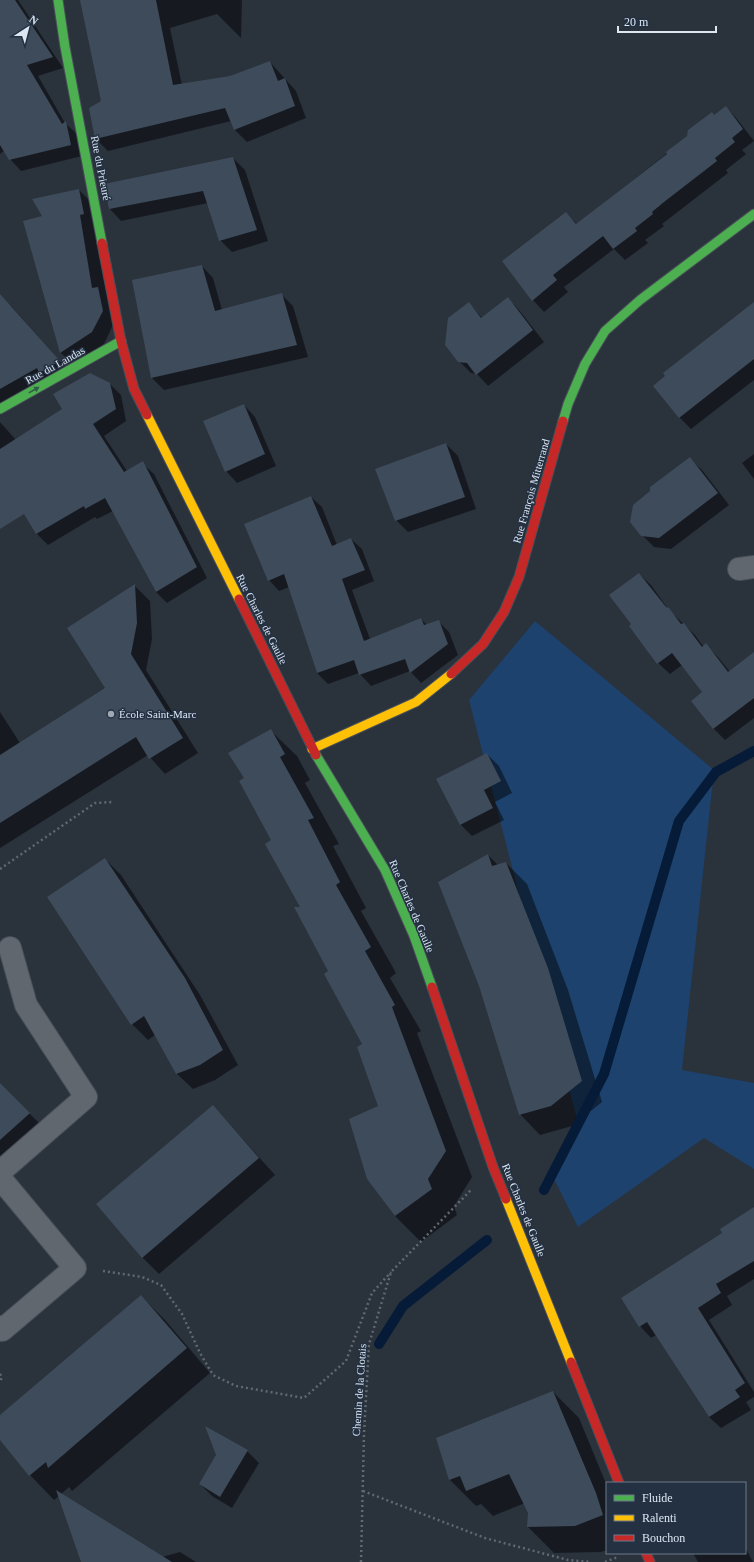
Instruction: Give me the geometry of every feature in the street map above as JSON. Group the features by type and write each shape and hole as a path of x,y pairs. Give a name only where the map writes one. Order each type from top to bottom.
{"main road":[{"name":"Rue du Prieuré","path":"58,0 65,47 121,341"},
{"name":"Rue François Mitterrand","path":"312,749 416,702 451,674 483,644 504,612 519,577 568,404 585,364 605,331 640,300 754,214"},
{"name":"Rue du Landas","path":"0,409 121,341"},
{"name":"Rue Charles de Gaulle","path":"121,341 134,389 284,689 312,749 385,870 414,936 493,1167 619,1482"}],"street":[{"path":"0,1172 86,1097 26,1005 10,948"},
{"path":"0,1178 75,1268 2,1330 0,1327"}],"path":[{"path":"0,869 95,803 112,802"},
{"name":"Chemin de la Clotais","path":"361,1562 364,1434 369,1344 391,1272 493,1167"},
{"path":"75,1268 142,1277 161,1285 182,1314 212,1375 236,1386 304,1398 346,1362 372,1293 391,1272"},
{"path":"0,1374 2,1377 0,1382"},
{"path":"363,1491 486,1538 568,1560 591,1562"}],"shaded area":[{"path":"535,621 714,770 682,1070 754,1083 754,1169 704,1138 578,1227 551,1173 580,1131 469,700"}],"building":[{"path":"0,0 15,0 53,57 27,65 62,124 66,121 71,145 9,160 0,145"},
{"path":"80,0 156,0 173,85 230,76 270,61 278,81 285,78 295,106 234,130 225,108 95,139 89,108 101,101"},
{"path":"726,106 743,129 732,138 735,142 715,158 717,161 652,212 653,214 635,228 637,231 613,249 603,236 553,275 557,280 532,301 502,261 566,212 576,224 667,154 666,152 687,136 688,130 712,112 714,115"},
{"path":"233,157 257,230 219,241 203,191 109,209 104,184"},
{"path":"79,189 84,214 80,215 92,288 98,287 103,311 92,332 60,353 23,221 42,216 32,199"},
{"path":"202,265 215,311 282,293 297,345 151,378 132,280"},
{"path":"0,294 60,361 39,373 37,368 0,389"},
{"path":"508,297 533,330 476,375 467,363 458,362 445,345 448,318 469,302 481,318"},
{"path":"754,302 754,359 679,418 653,386 665,376 663,373"},
{"path":"90,373 110,383 116,409 93,424 124,472 143,461 197,567 156,592 105,498 85,509 84,506 36,534 24,514 0,529 0,449 62,409 53,394"},
{"path":"244,404 265,454 225,472 203,421"},
{"path":"446,443 465,497 395,521 375,469"},
{"path":"690,457 718,493 659,538 641,536 630,522 633,505 650,491 650,487"},
{"path":"311,496 332,546 351,538 365,570 342,579 364,641 421,618 424,625 439,620 448,644 410,673 405,659 359,675 354,660 317,673 284,574 268,581 244,524"},
{"path":"639,573 681,624 684,623 702,647 706,643 728,672 754,652 754,698 713,729 691,701 702,692 672,653 657,664 629,626 631,624 609,595"},
{"path":"135,584 137,623 131,654 183,738 149,759 136,737 0,823 0,755 105,688 67,628"},
{"path":"271,729 285,754 280,757 314,818 308,820 340,882 336,885 371,947 365,951 395,1005 392,1007 446,1151 428,1179 432,1189 395,1216 367,1179 349,1119 378,1106 357,1047 362,1044 324,974 328,971 294,907 300,907 265,844 271,840 239,781 244,778 228,753"},
{"path":"487,753 501,781 484,790 493,808 460,825 436,779"},
{"path":"488,854 492,866 506,862 548,968 582,1081 551,1106 519,1115 479,986 438,882"},
{"path":"105,858 185,978 223,1050 200,1065 176,1074 144,1016 131,1025 47,897"},
{"path":"0,1083 30,1113 0,1140"},
{"path":"213,1105 259,1158 142,1258 96,1204"},
{"path":"754,1207 754,1261 716,1284 721,1293 698,1308 745,1383 735,1390 740,1397 709,1417 647,1322 639,1327 621,1298 722,1233 720,1229"},
{"path":"141,1295 187,1348 48,1468 46,1462 29,1476 0,1440 0,1415"},
{"path":"553,1391 596,1493 603,1515 575,1526 527,1527 528,1513 509,1474 466,1491 460,1476 449,1480 436,1438"},
{"path":"205,1426 248,1450 220,1497 199,1484 216,1455"},
{"path":"56,1490 132,1537 172,1562 81,1562"}],"waterway":[{"path":"544,1190 604,1074 679,821 716,772 754,751"},
{"path":"379,1344 403,1306 487,1240"}],"traffic: fast":[{"path":"58,0 65,47 102,243"},
{"path":"563,421 568,404 585,364 605,331 640,300 754,214"},
{"path":"0,409 121,341"},
{"path":"316,755 385,870 414,936 432,987"}],"traffic: slow":[{"path":"147,415 239,599"},
{"path":"312,749 416,702 451,674"},
{"path":"506,1199 571,1362"}],"traffic: jam":[{"path":"102,243 121,341 134,389 147,415"},
{"path":"451,674 483,644 504,612 519,577 563,421"},
{"path":"239,599 316,755"},
{"path":"432,987 493,1167 506,1199"},
{"path":"571,1362 619,1482"},
{"path":"646,1554 650,1562"}],"place":[{"name":"École Saint-Marc","path":"111,714"}]}
